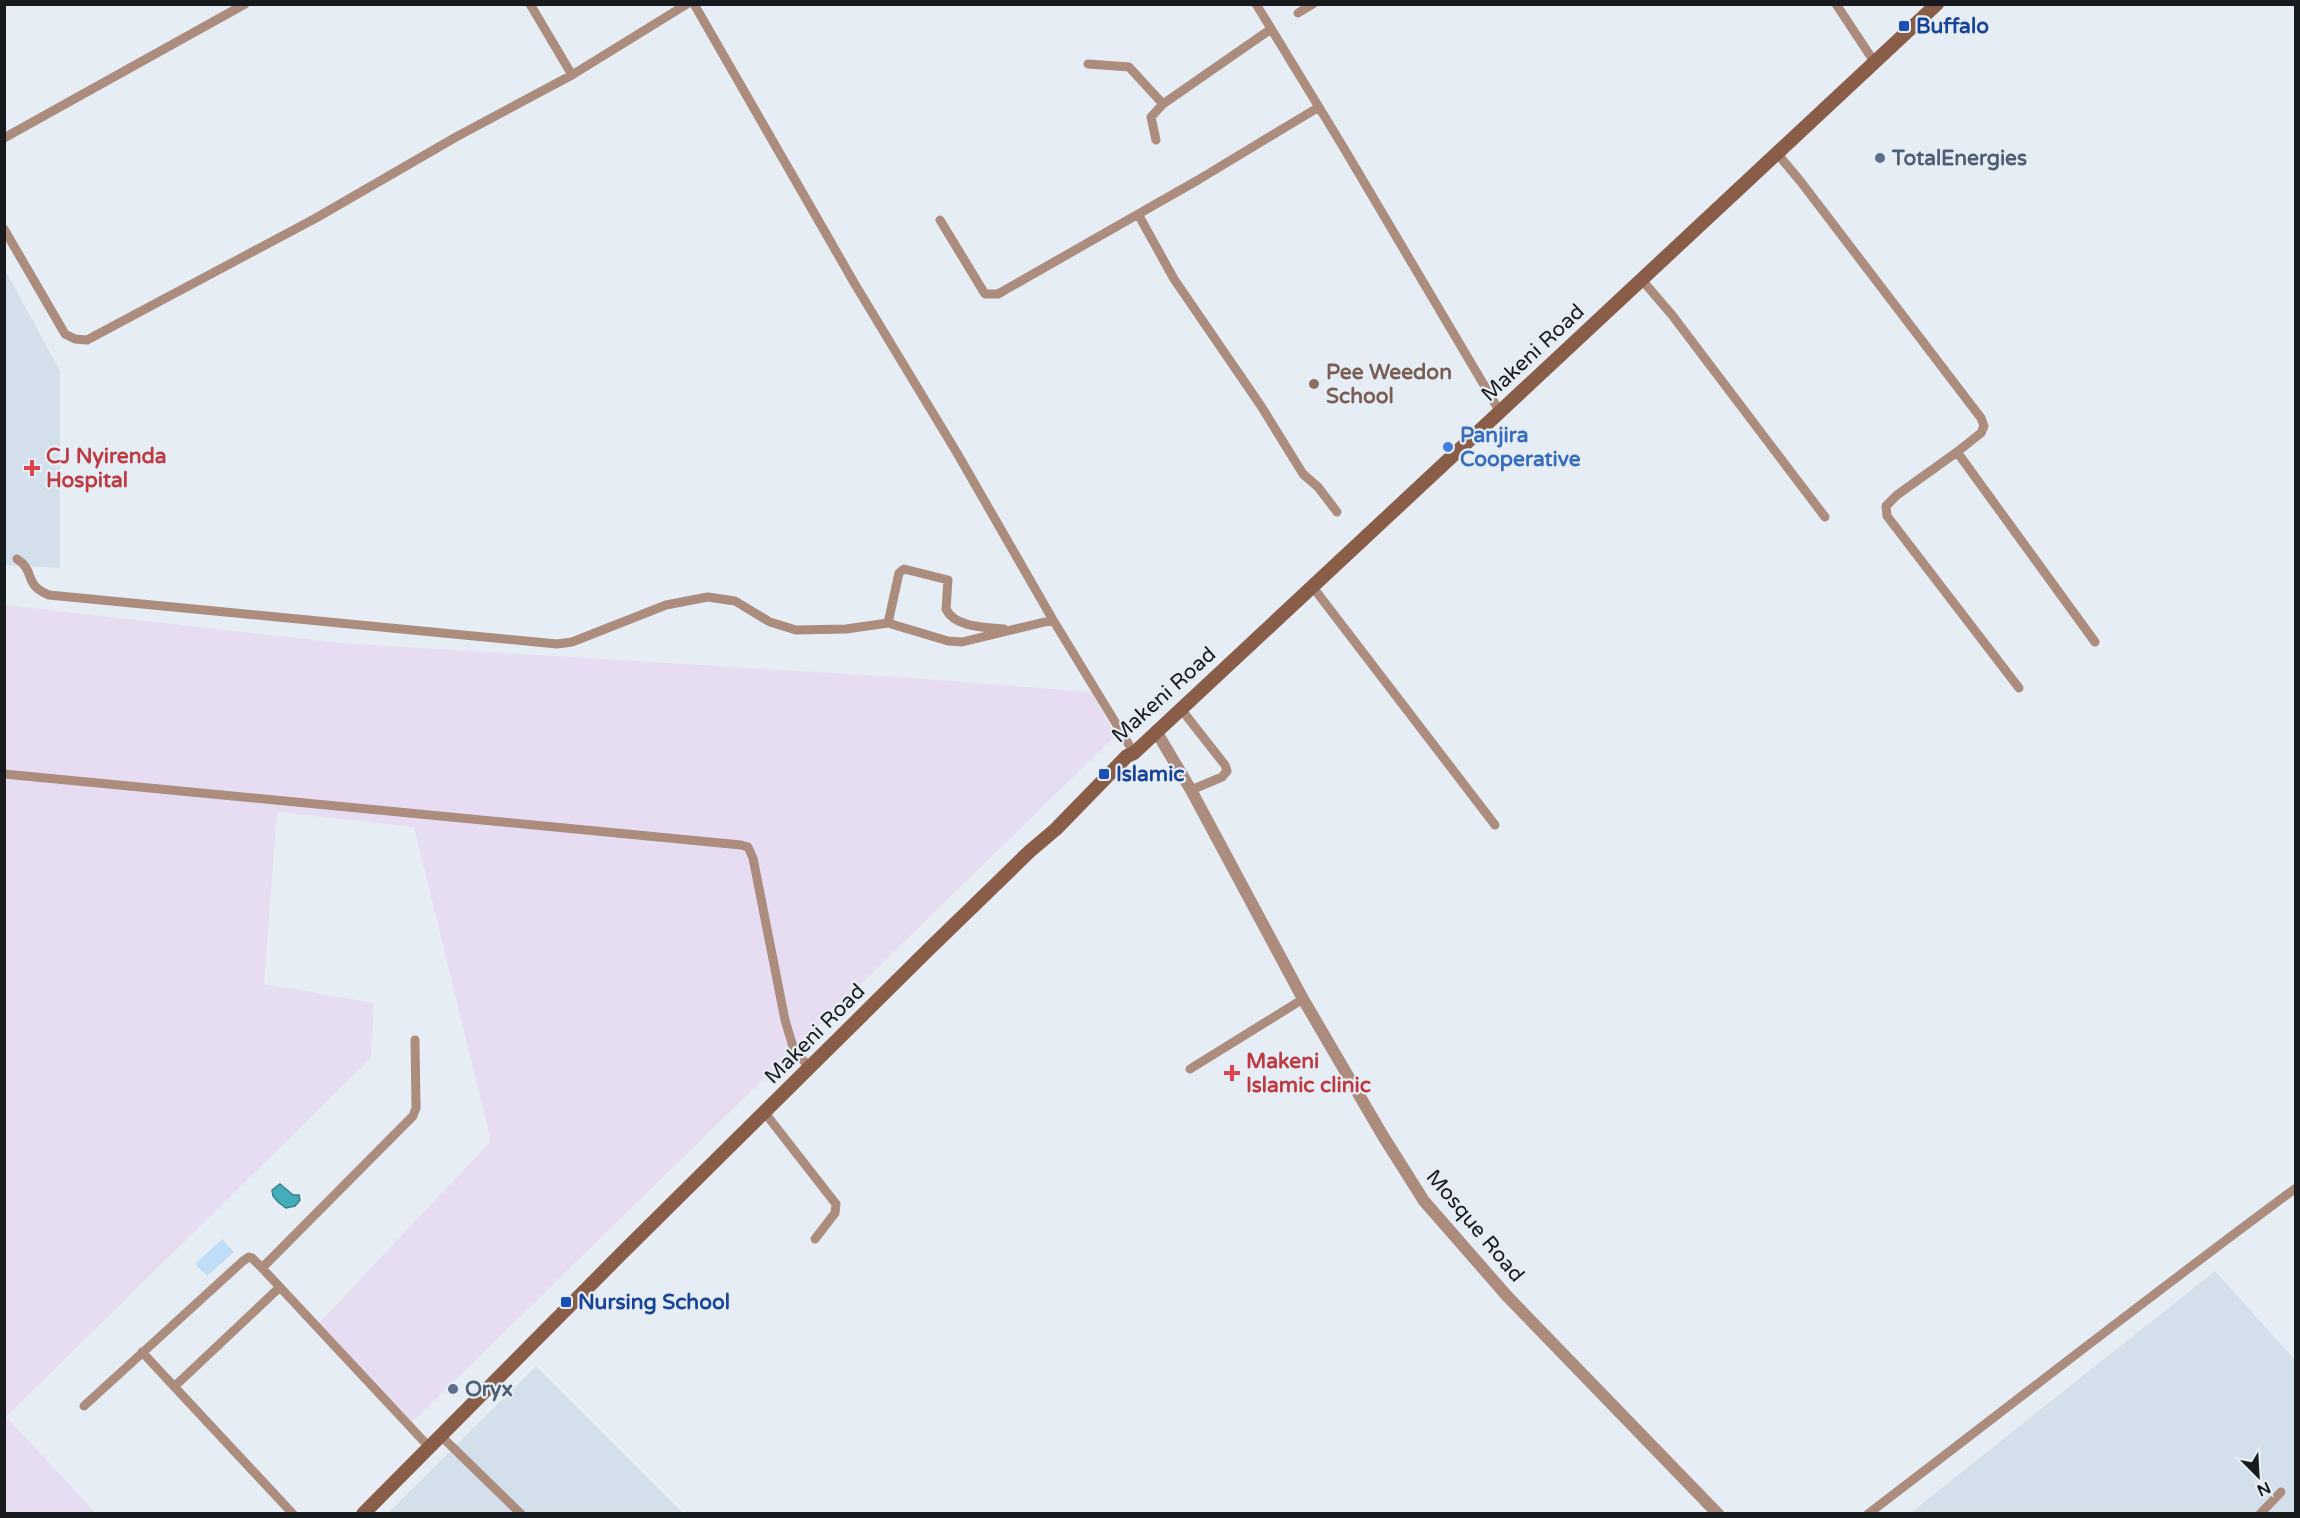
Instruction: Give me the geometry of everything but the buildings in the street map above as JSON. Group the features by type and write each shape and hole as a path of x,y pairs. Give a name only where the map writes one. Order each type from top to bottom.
{"main road":[{"name":"Makeni Road","path":"363,1514 623,1252 929,949 1056,829 1126,756 1134,753 1937,4"}],"street":[{"path":"4,138 245,4"},
{"path":"530,4 572,75"},
{"path":"4,229 64,334 75,339 87,340 316,218 456,137 572,75 687,4"},
{"path":"694,4 856,286 1134,753"},
{"path":"1256,4 1500,412"},
{"path":"1298,13 1313,4"},
{"path":"1836,4 1875,63"},
{"path":"1156,140 1151,117 1163,104 1271,29"},
{"path":"1088,64 1129,67 1163,104"},
{"path":"940,219 986,294 998,294 1319,107"},
{"path":"1776,152 1802,182 1981,418 1984,426 1982,433 1897,495 1886,506 1887,516 2019,688"},
{"path":"1138,214 1174,279 1261,406 1303,474 1318,487 1337,512"},
{"path":"1642,280 1672,315 1825,518"},
{"path":"1957,452 2095,642"},
{"path":"17,559 24,563 32,585 49,595 557,644 572,642 666,605 708,597 735,600 770,622 795,630 846,629 888,623 948,641 962,642 1053,620"},
{"path":"888,623 898,573 904,569 948,580 946,609 962,623 1010,630"},
{"path":"1312,586 1495,825"},
{"path":"1181,709 1225,765 1227,771 1222,777 1191,790"},
{"name":"Mosque Road","path":"1156,731 1191,790 1303,999 1424,1201 1507,1296 1718,1514"},
{"path":"4,774 741,845 748,848 753,858 784,1020 794,1050 810,1068"},
{"path":"1190,1069 1303,999"},
{"path":"262,1268 413,1116 416,1108 416,1040"},
{"path":"765,1113 836,1204 835,1213 815,1239"},
{"path":"1868,1514 2187,1268 2295,1188"},
{"path":"84,1406 249,1257 262,1268 430,1448"},
{"path":"175,1386 279,1287"},
{"path":"142,1352 293,1514"},
{"path":"441,1436 521,1514"},
{"path":"2260,1514 2281,1492"}],"shaded area":[{"name":"CJ Nyirenda Hospital","path":"4,268 60,371 60,568 5,565"},
{"path":"5,605 340,643 899,677 1091,692 1116,735 409,1425 318,1324 491,1141 414,827 277,812 264,984 374,1003 371,1058 6,1417 96,1513 5,1514"},
{"path":"222,1239 234,1252 207,1276 195,1264"},
{"path":"2215,1271 2295,1360 2295,1513 1909,1514"},
{"path":"536,1366 683,1513 387,1514"}],"water":[{"path":"280,1184 293,1195 299,1195 300,1200 295,1206 286,1208 273,1196 272,1190"}],"place":[{"name":"Buffalo","path":"1904,26"},
{"name":"TotalEnergies","path":"1880,158"},
{"name":"Pee Weedon School","path":"1314,384"},
{"name":"Panjira Cooperative","path":"1448,447"},
{"name":"CJ Nyirenda Hospital","path":"32,468"},
{"name":"Islamic","path":"1104,774"},
{"name":"Makeni Islamic clinic","path":"1232,1073"},
{"name":"Nursing School","path":"566,1302"},
{"name":"Oryx","path":"453,1389"}]}
